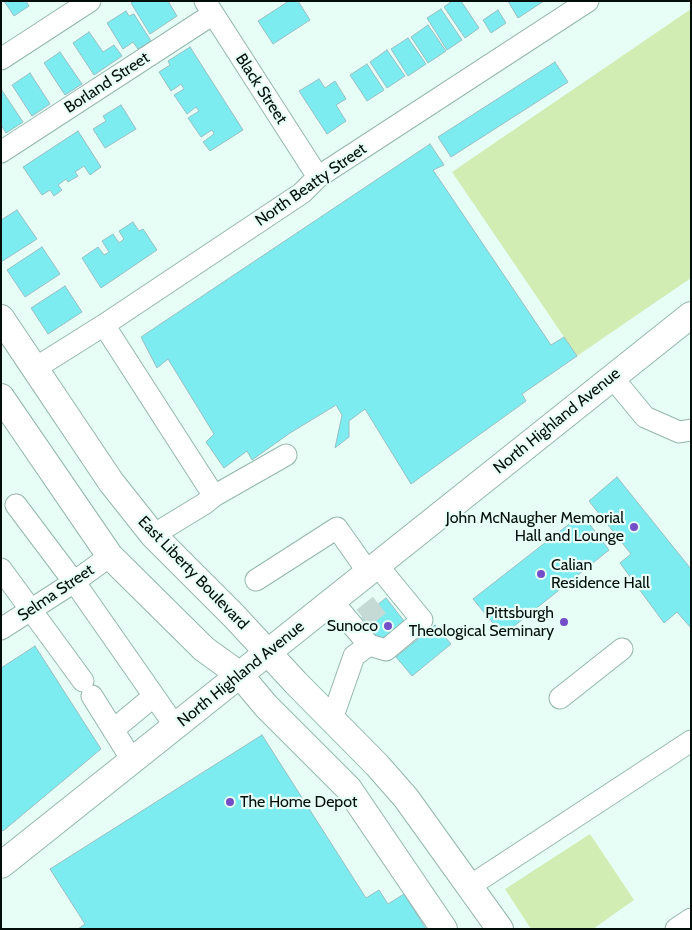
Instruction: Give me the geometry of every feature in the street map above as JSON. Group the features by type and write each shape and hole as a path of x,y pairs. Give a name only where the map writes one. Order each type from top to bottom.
{"main road":[{"name":"North Highland Avenue","path":"1,865 691,315"},
{"name":"East Liberty Boulevard","path":"1,318 111,482 153,535 378,765 406,798 500,929"},
{"path":"1,397 110,556 204,649 240,675 266,706 349,789 444,929"}],"street":[{"path":"1,59 90,1"},
{"name":"North Beatty Street","path":"34,369 104,325 302,193 318,177 588,1"},
{"name":"Black Street","path":"209,7 318,177"},
{"name":"Borland Street","path":"1,152 209,7"},
{"path":"104,325 209,500"},
{"path":"612,377 645,417 679,432 691,430"},
{"path":"153,535 286,455"},
{"path":"16,505 74,582 175,726"},
{"path":"256,580 337,528 397,600 422,620 386,650 332,601"},
{"name":"Selma Street","path":"1,629 74,582 110,556"},
{"path":"1,569 88,689 132,760"},
{"path":"332,718 363,631"},
{"path":"560,698 622,649"},
{"path":"113,730 154,696"},
{"path":"470,886 691,741"},
{"path":"676,929 691,919"}],"green space":[{"path":"691,9 691,278 577,356 452,172"},
{"path":"590,834 634,900 593,929 531,929 505,889"}],"building":[{"path":"4,1 26,1 29,6 14,16"},
{"path":"134,1 168,1 177,16 150,34 131,3"},
{"path":"289,1 298,1 310,20 273,44 258,21"},
{"path":"452,1 461,1 479,28 465,38 444,7"},
{"path":"508,1 544,1 518,18"},
{"path":"441,9 462,40 447,50 427,18"},
{"path":"498,10 506,23 491,33 483,20"},
{"path":"126,11 129,16 134,14 151,41 138,49 133,42 123,49 107,23"},
{"path":"428,25 446,51 428,63 411,37"},
{"path":"89,32 103,52 114,45 122,56 94,75 73,43"},
{"path":"408,38 426,64 408,76 391,49"},
{"path":"190,47 243,130 210,151 203,142 214,134 212,130 201,137 188,118 199,111 196,107 187,114 174,95 184,89 181,84 171,91 159,72 170,65 168,61"},
{"path":"387,50 405,76 387,88 370,62"},
{"path":"60,52 82,84 65,95 44,63"},
{"path":"555,62 568,82 451,157 438,137"},
{"path":"367,64 384,90 367,101 350,75"},
{"path":"30,73 50,104 32,116 12,85"},
{"path":"319,79 325,88 335,81 346,99 336,105 346,121 327,134 299,91"},
{"path":"1,89 23,122 6,133 1,125"},
{"path":"121,105 136,129 105,148 93,129 106,121 103,116"},
{"path":"78,131 101,167 90,175 84,166 75,172 78,176 68,182 66,179 58,185 62,190 54,196 50,190 42,195 23,167"},
{"path":"430,144 444,165 433,170 551,345 564,337 577,356 522,394 526,401 411,484 365,409 349,421 349,437 335,448 342,415 336,405 290,433 252,460 247,451 224,468 206,442 214,434 168,359 157,368 141,337"},
{"path":"17,210 37,239 1,262 1,220"},
{"path":"133,222 139,231 143,229 157,250 101,288 82,258 98,247 104,255 109,252 102,241 113,234 119,243 124,239 119,231"},
{"path":"42,247 60,274 25,297 7,270"},
{"path":"65,286 82,312 48,334 31,308"},
{"name":"John McNaugher Memorial Hall and Lounge","path":"617,477 691,569 691,628 677,612 664,623 620,563 631,554 589,501"},
{"name":"Calian Residence Hall","path":"582,514 609,550 503,635 473,599"},
{"path":"386,598 408,626 383,645 362,617"},
{"path":"435,625 451,644 412,676 396,657"},
{"path":"35,646 101,749 3,831 1,829 1,668"},
{"name":"The Home Depot","path":"262,735 366,898 379,890 388,904 404,894 426,929 78,929 85,924 50,869"}],"tunnel":[{"path":"363,618 387,599"}],"place":[{"name":"John McNaugher Memorial Hall and Lounge","path":"634,527"},
{"name":"Calian Residence Hall","path":"541,574"},
{"name":"Pittsburgh Theological Seminary","path":"564,622"},
{"name":"Sunoco","path":"388,626"},
{"name":"The Home Depot","path":"230,802"}]}
